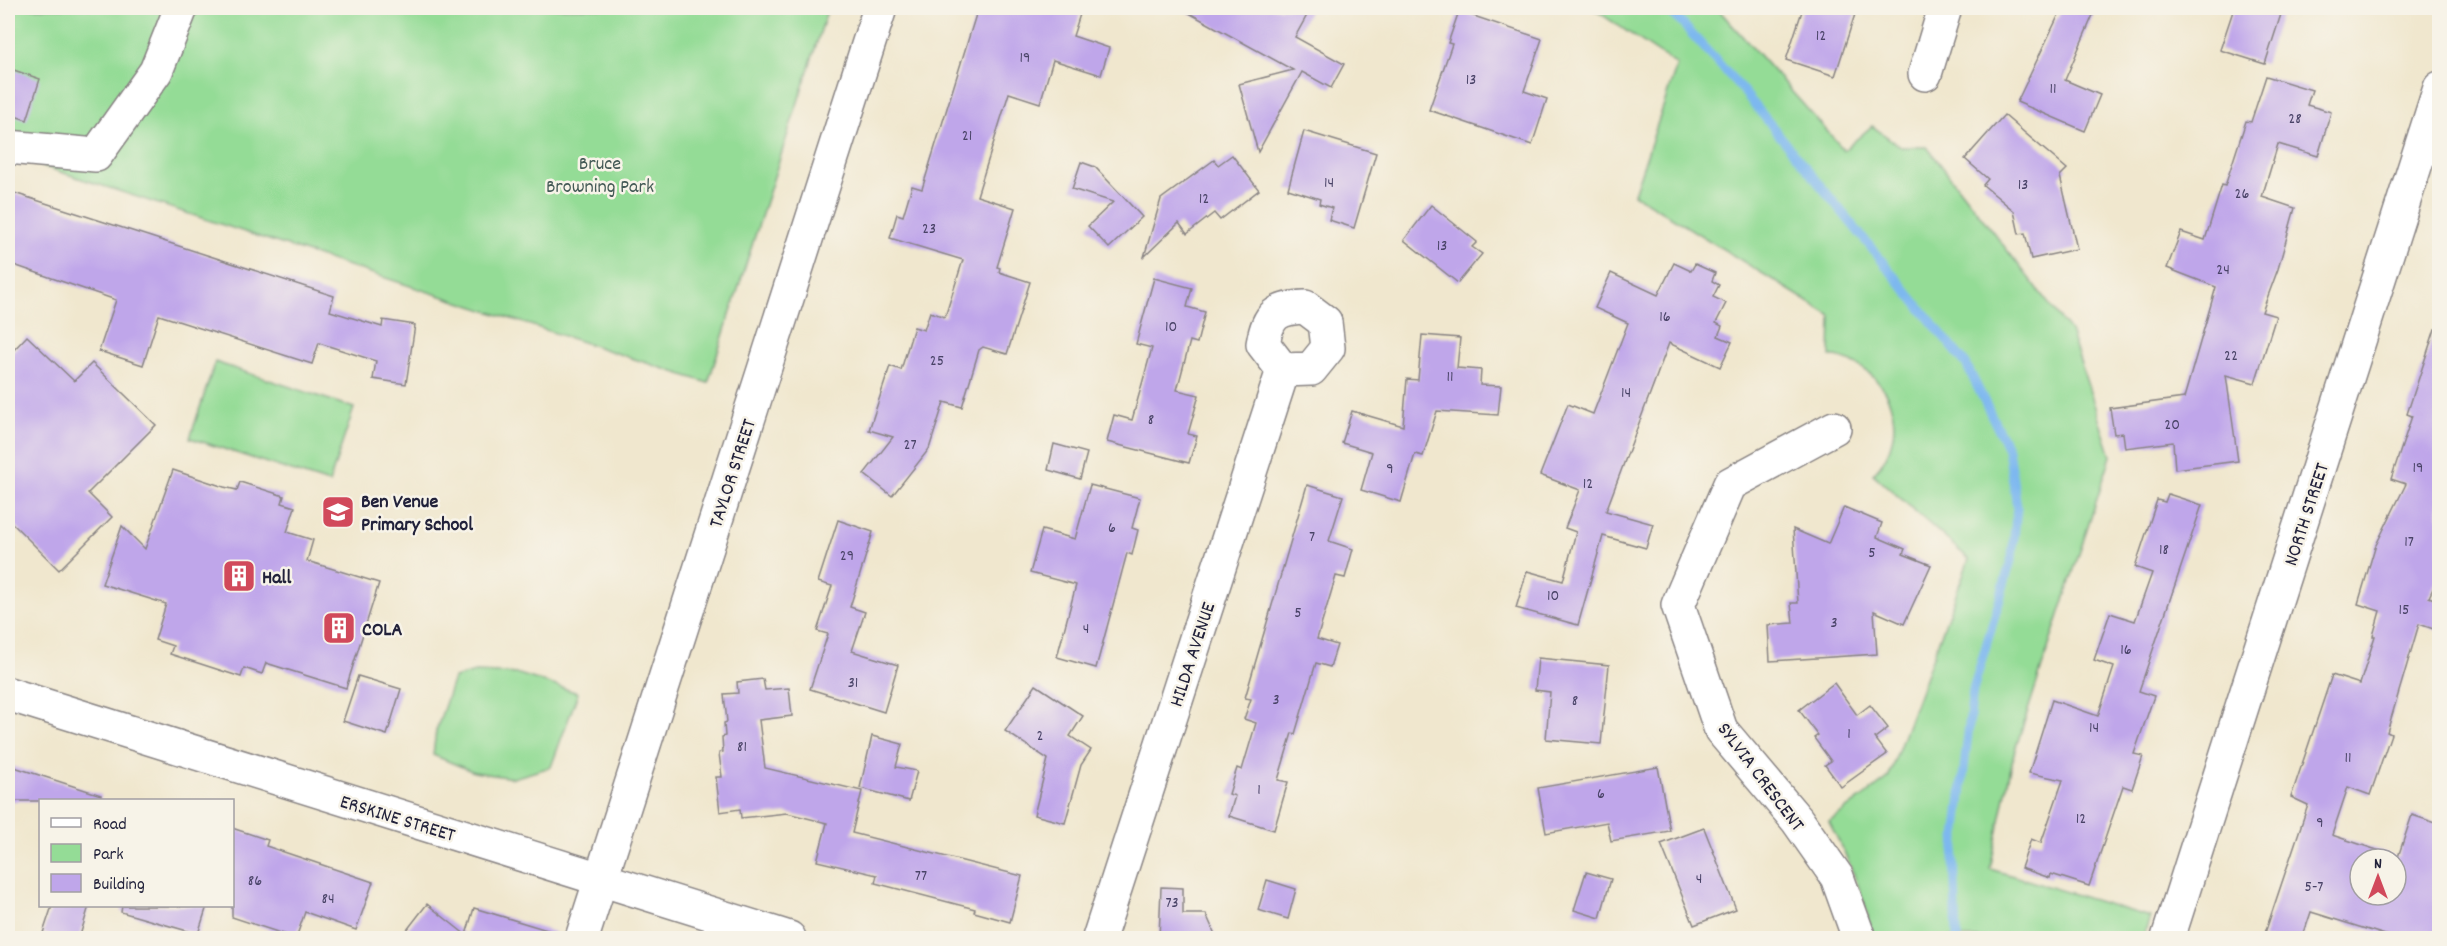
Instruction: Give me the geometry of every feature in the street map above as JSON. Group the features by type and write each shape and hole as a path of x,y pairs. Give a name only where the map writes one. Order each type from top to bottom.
{"street":[{"path":"8,147 96,154 156,71 181,8"},
{"name":"TAYLOR STREET","path":"582,939 880,8"},
{"path":"1925,74 1945,8"},
{"name":"NORTH STREET","path":"2168,939 2439,88"},
{"name":"HILDA AVENUE","path":"1099,939 1283,370"},
{"name":"SYLVIA CRESCENT","path":"1834,428 1730,484 1678,605 1721,730 1797,820 1837,877 1859,939"},
{"name":"ERSKINE STREET","path":"8,694 789,939"}],"green space":[{"name":"Bruce Browning Park","path":"8,8 828,8 708,383 8,155"},
{"path":"1592,8 1717,8 1844,150 1872,126 1901,147 1927,147 2070,331 2111,456 2014,753 1990,869 2150,917 2143,938 1873,938 1856,879 1829,822 1888,778 1969,559 1873,474 1886,457 1893,438 1894,419 1889,402 1880,385 1867,372 1850,362 1830,356 1831,316 1634,194 1677,65"},
{"path":"215,362 354,408 329,483 190,438"},
{"path":"475,672 519,674 578,693 551,767 513,778 474,772 433,755 436,731 454,678"}],"building":[{"path":"978,8 1082,8 1073,36 1109,48 1101,75 1053,60 1040,103 1009,93 977,196 1015,208 997,267 1000,268 999,272 1030,282 1007,354 983,347 979,350 962,407 944,402 929,449 892,496 864,474 893,437 869,430 890,366 901,370 914,327 924,330 930,312 945,317 963,260 890,238 897,214 903,216 912,186 922,189"},
{"path":"1180,8 1311,8 1295,37 1344,64 1331,88 1302,72 1258,152 1239,84 1293,70"},
{"path":"1803,8 1857,8 1835,76 1786,60"},
{"path":"2062,8 2096,8 2065,80 2100,95 2085,131 2017,102"},
{"path":"2234,8 2283,8 2265,64 2220,50"},
{"path":"1459,11 1542,39 1524,91 1547,99 1532,145 1429,110 1452,44 1448,43"},
{"path":"8,68 40,79 27,120 8,114"},
{"path":"2266,76 2312,90 2307,105 2331,112 2318,156 2278,144 2262,197 2295,208 2278,269 2262,312 2276,316 2255,383 2226,375 2238,461 2175,469 2173,442 2125,448 2123,433 2114,434 2110,408 2184,398 2216,287 2167,268 2181,232 2205,240 2222,185 2225,186 2246,121 2251,122"},
{"path":"2004,115 2067,169 2060,176 2077,249 2031,259 2025,233 2019,234 2014,211 1983,185 1988,179 1965,159"},
{"path":"1304,131 1376,153 1354,228 1329,220 1332,208 1319,204 1320,199 1288,189"},
{"path":"1232,155 1259,190 1220,220 1214,213 1187,234 1179,223 1144,257 1161,199 1214,160 1218,165"},
{"path":"1081,162 1095,167 1142,217 1109,248 1088,226 1113,202 1072,189"},
{"path":"8,191 334,296 330,311 382,327 383,320 415,325 406,384 373,379 376,361 319,343 312,364 159,315 143,365 99,351 116,300 8,263"},
{"path":"1431,205 1477,242 1472,247 1482,254 1458,283 1404,240"},
{"path":"1674,263 1691,271 1695,264 1715,273 1712,281 1719,285 1713,297 1726,303 1716,323 1722,326 1718,336 1732,342 1720,367 1669,343 1606,511 1653,524 1646,548 1603,536 1578,625 1516,608 1527,571 1563,581 1576,532 1565,528 1580,490 1540,475 1568,404 1593,414 1628,323 1595,308 1611,273 1658,295"},
{"path":"1154,278 1192,288 1187,307 1205,312 1197,343 1190,341 1177,390 1199,395 1188,434 1197,436 1189,463 1107,442 1114,415 1132,420 1152,348 1136,344"},
{"path":"2435,329 2439,330 2439,576 2429,597 2439,601 2439,631 2419,624 2387,732 2391,734 2370,795 2348,787 2332,835 2368,847 2348,847 2348,907 2408,907 2408,847 2401,847 2412,815 2439,824 2439,939 2398,939 2311,912 2302,939 2263,939 2308,805 2291,797 2332,675 2360,684 2375,636 2373,636 2380,611 2358,604 2375,547 2406,484 2391,479 2412,416 2407,414"},
{"path":"1422,335 1460,338 1457,368 1481,370 1480,385 1501,386 1498,415 1437,411 1423,456 1415,454 1401,502 1361,490 1372,452 1342,443 1352,411 1403,426 1407,379 1418,380"},
{"path":"27,336 74,381 92,363 156,425 88,493 112,517 59,570 8,519 8,356"},
{"path":"1054,444 1087,453 1080,479 1048,470"},
{"path":"173,470 224,487 237,490 240,482 284,496 282,503 295,507 287,532 313,540 307,561 379,583 346,688 266,663 262,674 244,668 241,677 170,654 173,646 155,640 166,604 102,584 122,526 145,549"},
{"path":"1090,485 1140,498 1132,528 1138,530 1132,555 1127,553 1096,668 1057,657 1076,585 1030,573 1042,530 1075,539"},
{"path":"1307,485 1343,496 1329,541 1353,549 1345,578 1336,576 1317,639 1337,645 1330,667 1316,663 1295,734 1292,733 1278,780 1288,782 1274,830 1229,816 1235,796 1229,794 1237,768 1242,770 1256,723 1244,719 1251,699 1245,698"},
{"path":"2168,494 2202,505 2139,691 2154,696 2134,754 2143,756 2132,789 2123,786 2089,886 2051,874 2050,878 2021,868 2031,839 2041,843 2063,780 2029,773 2052,700 2098,716 2114,667 2094,660 2110,613 2135,621 2152,573 2135,567 2157,500 2165,502"},
{"path":"1844,507 1882,523 1877,537 1905,549 1903,554 1931,565 1904,624 1874,611 1877,654 1770,661 1768,625 1793,623 1791,603 1798,603 1793,529 1828,544"},
{"path":"838,520 873,532 850,607 865,612 852,651 898,665 884,712 810,689 828,634 817,631 832,586 818,582"},
{"path":"1538,658 1609,665 1601,744 1546,739 1550,692 1535,690"},
{"path":"358,676 401,689 387,735 343,721"},
{"path":"763,679 765,690 789,688 792,716 759,720 765,768 862,791 852,833 1022,876 1010,922 974,912 975,909 875,883 877,875 817,861 827,823 787,813 741,818 740,809 720,812 716,777 722,777 719,753 723,752 722,737 725,736 724,723 727,722 724,694 738,693 737,682"},
{"path":"1834,683 1857,715 1870,705 1888,728 1875,738 1887,754 1841,787 1825,765 1831,761 1814,738 1818,735 1799,710"},
{"path":"1036,685 1083,716 1070,736 1091,750 1081,765 1065,823 1034,815 1048,759 1005,731"},
{"path":"872,736 902,744 896,767 917,771 909,801 860,788"},
{"path":"8,765 101,795 100,799 8,801"},
{"path":"1658,767 1670,831 1611,841 1607,822 1546,833 1538,788"},
{"path":"1704,828 1736,909 1694,925 1661,844"},
{"path":"234,829 268,840 266,846 373,882 356,930 305,912 296,938 232,917"},
{"path":"1586,872 1611,879 1600,918 1574,910"},
{"path":"1267,880 1296,889 1288,919 1258,910"},
{"path":"1161,887 1183,888 1183,914 1206,914 1217,939 1159,939"},
{"path":"427,904 466,935 474,908 554,932 554,939 400,939"},
{"path":"52,907 89,907 79,939 61,939 43,933"},
{"path":"122,907 207,907 198,934 121,912"}],"waterway":[{"path":"1663,8 1679,20 1740,87 1966,364 2008,449 2017,507 2012,557 1973,690 1954,856 1957,938"}],"place":[{"name":"Ben Venue Primary School","path":"338,512"},
{"name":"Hall","path":"239,576"},
{"name":"COLA","path":"339,628"}]}
